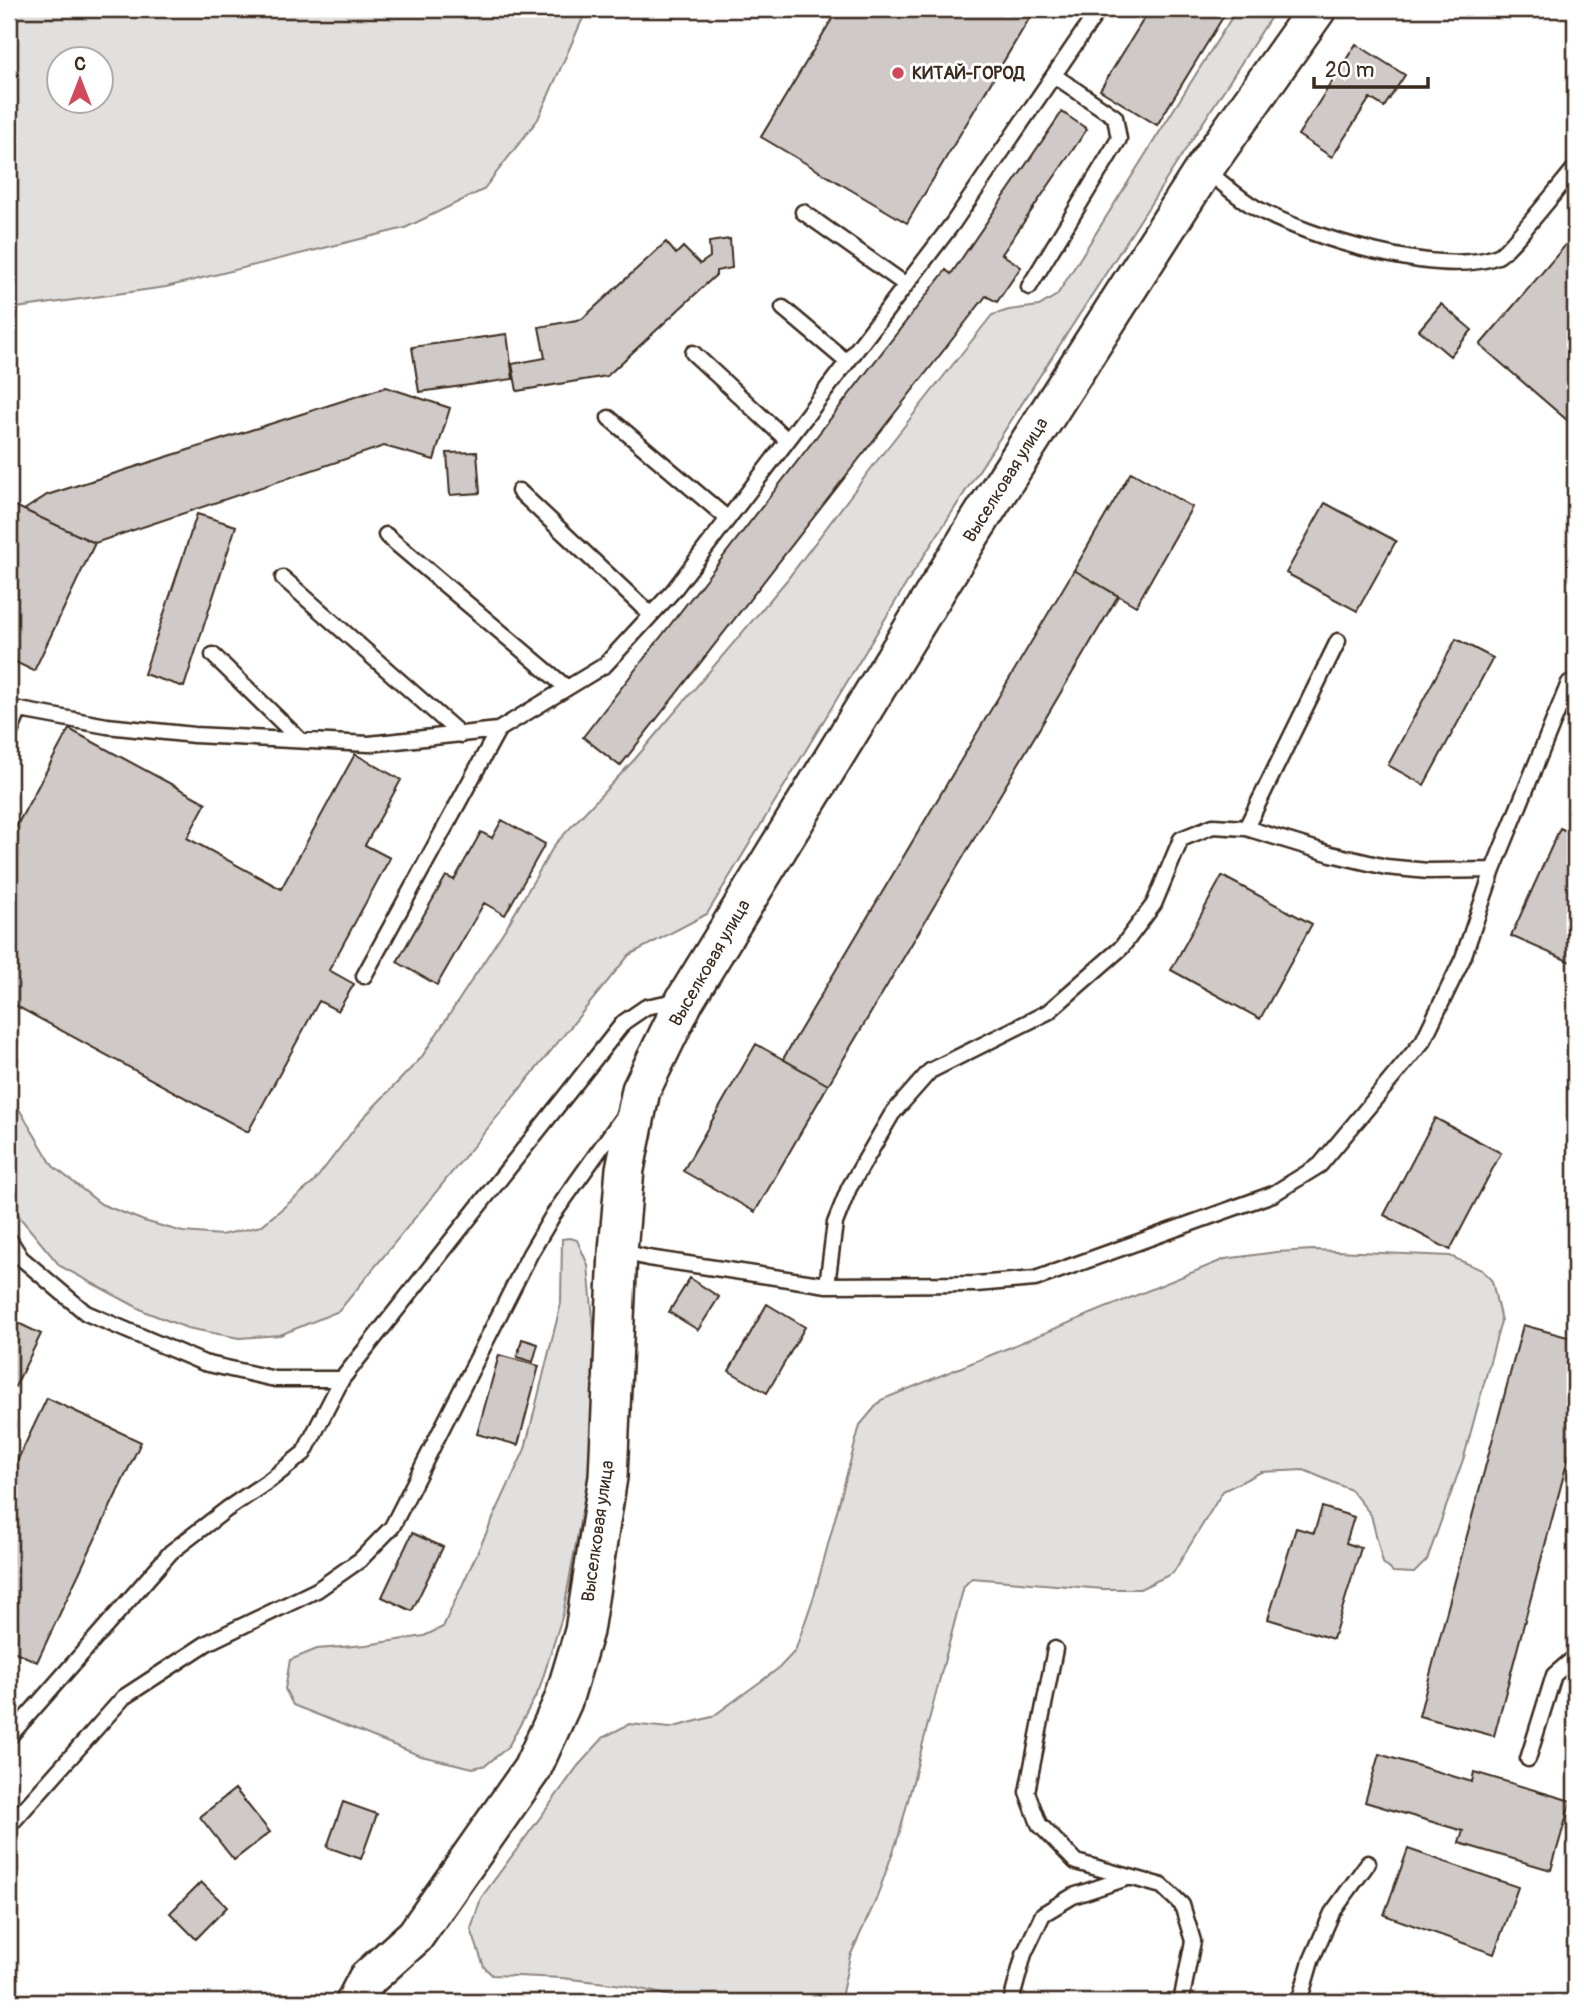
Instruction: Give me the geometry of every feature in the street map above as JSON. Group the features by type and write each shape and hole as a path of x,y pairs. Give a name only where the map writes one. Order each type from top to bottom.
{"street":[{"name":"Выселковая улица","path":"355,2002 367,1979 415,1936 532,1769 563,1700 584,1632 608,1478 618,1251 625,1170 642,1090 685,1000 974,529 1204,169 1317,9"}],"lane":[{"path":"9,735 14,710 107,726 181,734 369,744 461,735 498,730 605,665 673,592 953,223 1099,9"},
{"path":"1030,287 1119,139 1115,117 1055,76"},
{"path":"1204,169 1255,208 1327,239 1400,257 1465,263 1500,256 1575,169"},
{"path":"803,212 905,285"},
{"path":"783,308 847,362"},
{"path":"694,353 787,440"},
{"path":"609,418 728,519"},
{"path":"519,491 651,615"},
{"path":"386,535 567,688"},
{"path":"283,578 461,735"},
{"path":"1246,828 1338,641"},
{"path":"213,655 300,740"},
{"path":"618,1251 827,1285 976,1284 1035,1279 1273,1194 1320,1165 1423,1041 1463,958 1493,870 1569,683"},
{"path":"363,976 498,730"},
{"path":"827,1285 835,1223 849,1188 892,1114 930,1071 1048,1012 1121,948 1154,904 1181,839 1213,826 1246,828 1331,855 1386,867 1428,871 1493,870"},
{"path":"9,1737 171,1552 304,1453 342,1379 624,1022 646,1007 685,1000"},
{"path":"9,1826 124,1697 207,1643 317,1590 360,1560 392,1527 530,1254 553,1215 642,1090"},
{"path":"9,1239 21,1258 86,1313 204,1363 275,1379 342,1379"},
{"path":"1055,1648 1027,1792 1039,1824 1076,1862 1162,1886 1182,1905 1193,1941 1181,2002"},
{"path":"1528,1759 1554,1675 1575,1657"},
{"path":"1299,2002 1311,1961 1332,1913 1368,1863"},
{"path":"1011,2002 1024,1954 1043,1914 1073,1896 1130,1877"}],"shaded area":[{"path":"9,9 587,9 538,119 483,190 405,228 166,287 9,309"},
{"path":"1237,9 1276,9 911,576 707,914 629,955 339,1311 280,1335 239,1338 187,1328 146,1312 60,1266 21,1219 9,1199 9,1101 19,1109 53,1166 101,1204 144,1221 183,1232 221,1235 261,1226 313,1183 362,1119 421,1058 509,923 555,844 635,759 786,581 992,315 1039,306 1057,295"},
{"path":"562,1239 577,1240 588,1265 595,1341 592,1457 563,1614 539,1690 508,1747 486,1765 473,1768 421,1756 293,1705 285,1689 290,1660 317,1649 424,1636 443,1627 525,1449 561,1303"},
{"path":"1313,1250 1450,1256 1482,1270 1492,1281 1501,1321 1464,1457 1427,1560 1414,1573 1393,1572 1383,1563 1371,1515 1351,1490 1304,1470 1261,1472 1223,1491 1173,1573 1140,1589 1103,1589 972,1578 964,1586 899,1835 875,1902 850,1956 840,2002 697,2002 623,1985 562,1978 492,1975 484,1967 471,1929 481,1898 578,1766 604,1737 629,1724 670,1728 712,1717 779,1668 795,1651 815,1593 860,1425 881,1400 1225,1259"}],"building":[{"name":"КИТАЙ-ГОРОД","path":"838,9 1035,9 907,223 761,137"},
{"path":"1150,9 1228,9 1157,125 1100,90"},
{"path":"1356,44 1405,75 1384,107 1370,98 1332,157 1298,135"},
{"path":"1062,112 1087,129 1002,254 1021,267 997,302 986,296 620,766 583,737 946,270 951,274"},
{"path":"1575,234 1575,427 1480,345"},
{"path":"730,239 732,268 716,271 716,275 607,376 517,391 512,364 545,358 539,327 582,319 666,242 676,254 683,247 700,264 710,257 709,242"},
{"path":"1441,304 1472,330 1450,356 1419,330"},
{"path":"507,334 513,379 419,392 412,347"},
{"path":"386,387 450,408 434,460 384,446 95,543 24,510 47,495"},
{"path":"477,452 480,493 450,495 447,453"},
{"path":"1131,472 1192,507 1136,606 1074,570"},
{"path":"9,503 95,543 34,671 9,659"},
{"path":"1325,503 1396,541 1357,611 1286,573"},
{"path":"197,514 236,526 184,687 144,674"},
{"path":"1074,570 1118,596 828,1085 783,1059"},
{"path":"1456,639 1493,658 1424,785 1388,765"},
{"path":"69,729 206,803 187,838 281,889 355,754 401,780 365,845 390,858 329,970 354,984 338,1011 319,1001 248,1132 9,1002 9,840"},
{"path":"502,820 545,844 505,915 484,903 437,985 397,962 446,876 454,880 481,832 492,838"},
{"path":"1560,828 1575,835 1575,964 1511,936"},
{"path":"1222,876 1312,924 1260,1019 1171,970"},
{"path":"756,1044 828,1085 755,1212 683,1171"},
{"path":"1435,1118 1501,1153 1450,1250 1384,1215"},
{"path":"690,1278 719,1297 698,1330 669,1312"},
{"path":"767,1304 805,1327 767,1393 729,1371"},
{"path":"18,1323 41,1334 15,1387 9,1384 9,1342"},
{"path":"1523,1325 1575,1339 1575,1433 1494,1736 1419,1716"},
{"path":"522,1339 538,1344 533,1362 517,1357"},
{"path":"499,1355 539,1366 518,1445 477,1434"},
{"path":"47,1398 141,1442 37,1662 9,1649 9,1478"},
{"path":"1322,1507 1354,1517 1346,1543 1361,1548 1333,1639 1268,1619 1296,1528 1314,1533"},
{"path":"412,1533 443,1547 412,1611 382,1597"},
{"path":"1379,1754 1472,1782 1474,1772 1571,1801 1551,1870 1459,1843 1463,1831 1365,1802"},
{"path":"235,1789 270,1832 234,1860 200,1817"},
{"path":"343,1802 377,1814 361,1859 327,1847"},
{"path":"1408,1849 1518,1887 1494,1954 1384,1915"},
{"path":"201,1882 227,1907 196,1939 170,1913"}],"place":[{"name":"КИТАЙ-ГОРОД","path":"898,73"}]}
